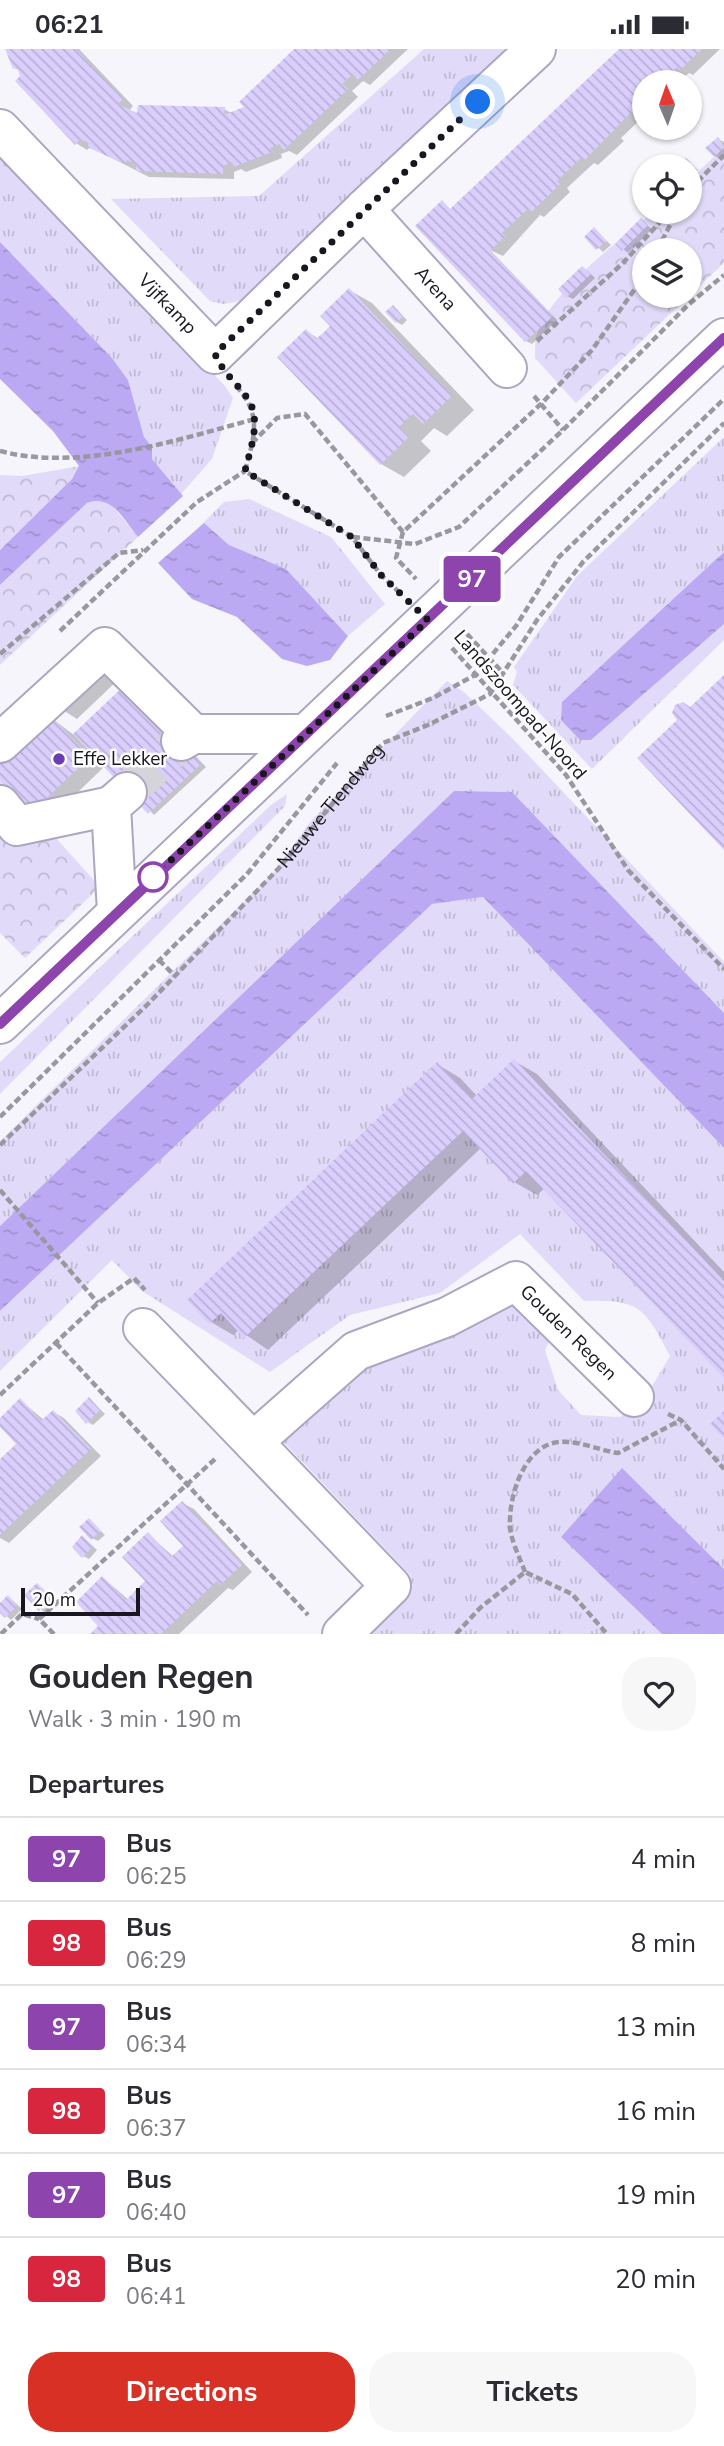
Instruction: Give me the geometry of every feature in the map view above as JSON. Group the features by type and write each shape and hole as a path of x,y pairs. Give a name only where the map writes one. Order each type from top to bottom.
{"street":[{"path":"215,354 364,209 536,49"},
{"name":"Vijfkamp","path":"0,129 215,354"},
{"name":"Arena","path":"364,209 508,368"},
{"path":"0,1024 724,338"},
{"path":"0,743 105,647 187,738 305,734"},
{"path":"0,805 17,826 119,799 117,912"},
{"name":"Gouden Regen","path":"248,1436 356,1351 447,1317 516,1281 634,1397"},
{"path":"143,1328 391,1586 329,1629"}],"path":[{"path":"702,177 724,155"},
{"path":"508,368 623,263 658,224"},
{"path":"245,471 352,537 415,544 459,527 564,430 688,305 724,275"},
{"path":"252,443 277,418 305,414 403,532 542,403 592,349 632,293"},
{"path":"0,654 119,553 144,550 197,502 245,471 255,419 250,400 223,372 215,354"},
{"name":"Nieuwe Tiendweg","path":"379,723 388,714 433,698 475,675 516,626 559,557 724,399"},
{"path":"0,451 57,458 152,447 255,419"},
{"path":"490,694 537,620 583,562 724,423"},
{"name":"Landszoompad-Noord","path":"352,537 381,575 428,620 490,694 566,775 628,870 724,969"},
{"name":"Nieuwe Tiendweg","path":"0,1145 175,976 279,868 383,743 428,725 490,694"},
{"name":"Nieuwe Tiendweg","path":"0,1117 247,874 339,760"},
{"path":"159,960 175,976"},
{"path":"0,1190 98,1303 0,1395"},
{"path":"55,1343 187,1485 329,1629"},
{"path":"634,1397 681,1420 724,1469"},
{"path":"607,1634 572,1594 525,1572 509,1526 516,1488 531,1454 554,1443 578,1443 618,1453 681,1420"},
{"path":"39,1619 187,1485 248,1436"},
{"path":"456,1634 480,1608 525,1572"},
{"path":"1,1634 22,1614 39,1619 54,1634"}],"green space":[{"path":"424,49 510,49 244,300 224,304 210,301 111,199 259,196"},
{"path":"724,148 724,263 702,284 702,238 632,238 632,308 676,308 576,403 535,358 536,337 543,320 570,285 639,224 702,224 702,168"},
{"path":"0,154 225,386 233,398 212,459 181,494 152,459 152,447 144,437 128,380 112,358 0,242"},
{"path":"724,437 724,552 684,592 591,740 724,624 724,640 592,769 513,685 517,672 514,667 577,576"},
{"path":"80,466 72,479 0,550 0,475 22,476"},
{"path":"97,499 109,502 138,537 0,665 0,585 87,503"},
{"path":"249,499 331,537 385,604 348,636 286,569 229,545 204,523 196,530 224,502"},
{"path":"447,681 464,692 514,740 724,962 724,1013 512,792 454,791 0,1226 0,1141 274,872 311,821"},
{"path":"0,776 100,887 25,958 0,933"},
{"path":"287,794 285,806 0,1094 0,1062 271,805"},
{"path":"483,897 724,1148 724,1569 622,1469 561,1537 662,1634 350,1634 411,1576 275,1433 363,1351 511,1278 562,1313 545,1350 558,1390 581,1415 620,1417 648,1393 670,1356 654,1327 639,1310 618,1302 584,1301 520,1234 440,1293 350,1315 270,1372 142,1291 112,1260 0,1371 0,1311 432,904"}],"water":[{"path":"0,242 112,358 128,380 144,437 152,447 152,459 183,496 138,537 110,505 96,501 87,503 0,585 0,550 72,479 79,466 53,431 0,379"},
{"path":"204,523 229,545 286,569 348,636 330,660 307,666 282,659 237,617 192,599 158,563"},
{"path":"724,552 724,624 591,740 580,740 561,720 562,702"},
{"path":"454,791 512,792 724,1013 724,1148 483,897 432,904 0,1311 0,1226"},
{"path":"622,1468 724,1569 724,1634 662,1634 561,1537"}],"building":[{"path":"5,49 76,49 123,99 118,104 137,113 138,105 225,107 224,115 244,107 239,102 294,49 391,49 358,80 353,74 342,84 348,89 284,150 279,144 270,148 272,152 234,167 232,162 223,166 223,174 136,171 136,164 127,160 125,164 107,156 87,147 89,143 80,139 75,145 15,81 20,76 17,67 13,69"},
{"path":"619,49 702,49 680,70 677,67 674,70 632,70 632,111 585,160 582,157 557,181 560,184 545,199 531,212 528,209 502,233 505,236 490,251 553,316 525,342 415,226 442,200 450,209"},
{"path":"718,137 724,147 714,157 705,148"},
{"path":"635,224 648,225 632,238 622,251 615,244"},
{"path":"594,227 607,241 596,250 584,237"},
{"path":"582,266 591,274 566,298 558,289"},
{"path":"349,288 452,396 423,424 413,414 406,420 399,427 409,437 380,465 277,357 306,329 316,339 323,333 330,326 320,316"},
{"path":"393,305 403,316 396,323 385,312"},
{"path":"724,675 724,850 637,758 677,720 672,713 675,705 683,702 690,707"},
{"path":"127,683 202,763 148,814 73,734"},
{"path":"50,715 90,757 31,813 0,780 0,763"},
{"path":"514,1059 724,1281 724,1378 526,1171 513,1184 463,1131 244,1338 221,1313 209,1324 187,1300 437,1062 472,1099"},
{"path":"89,1397 100,1410 86,1424 75,1411"},
{"path":"20,1398 41,1421 53,1410 91,1449 0,1535 0,1459 16,1444 0,1427 0,1418"},
{"path":"724,1411 724,1438 710,1424"},
{"path":"182,1501 242,1565 220,1585 217,1581 161,1634 90,1634 98,1626 76,1602 102,1576 126,1600 145,1581 122,1557 148,1532 171,1557 183,1546 160,1521"},
{"path":"89,1518 101,1531 91,1540 79,1527"},
{"path":"82,1535 93,1546 82,1558 72,1547"},
{"path":"37,1583 50,1596 39,1611 24,1595"},
{"path":"8,1595 17,1606 5,1618 0,1613 0,1603"}],"tunnel":[{"path":"127,792 181,741"}],"bus line":[{"name":"97","path":"0,1024 724,338"}],"place":[{"name":"Effe Lekker","path":"59,759"}],"route":[{"path":"153,877 428,620 381,575 352,537 245,471 255,419 250,400 223,372 215,354 478,102"}]}
